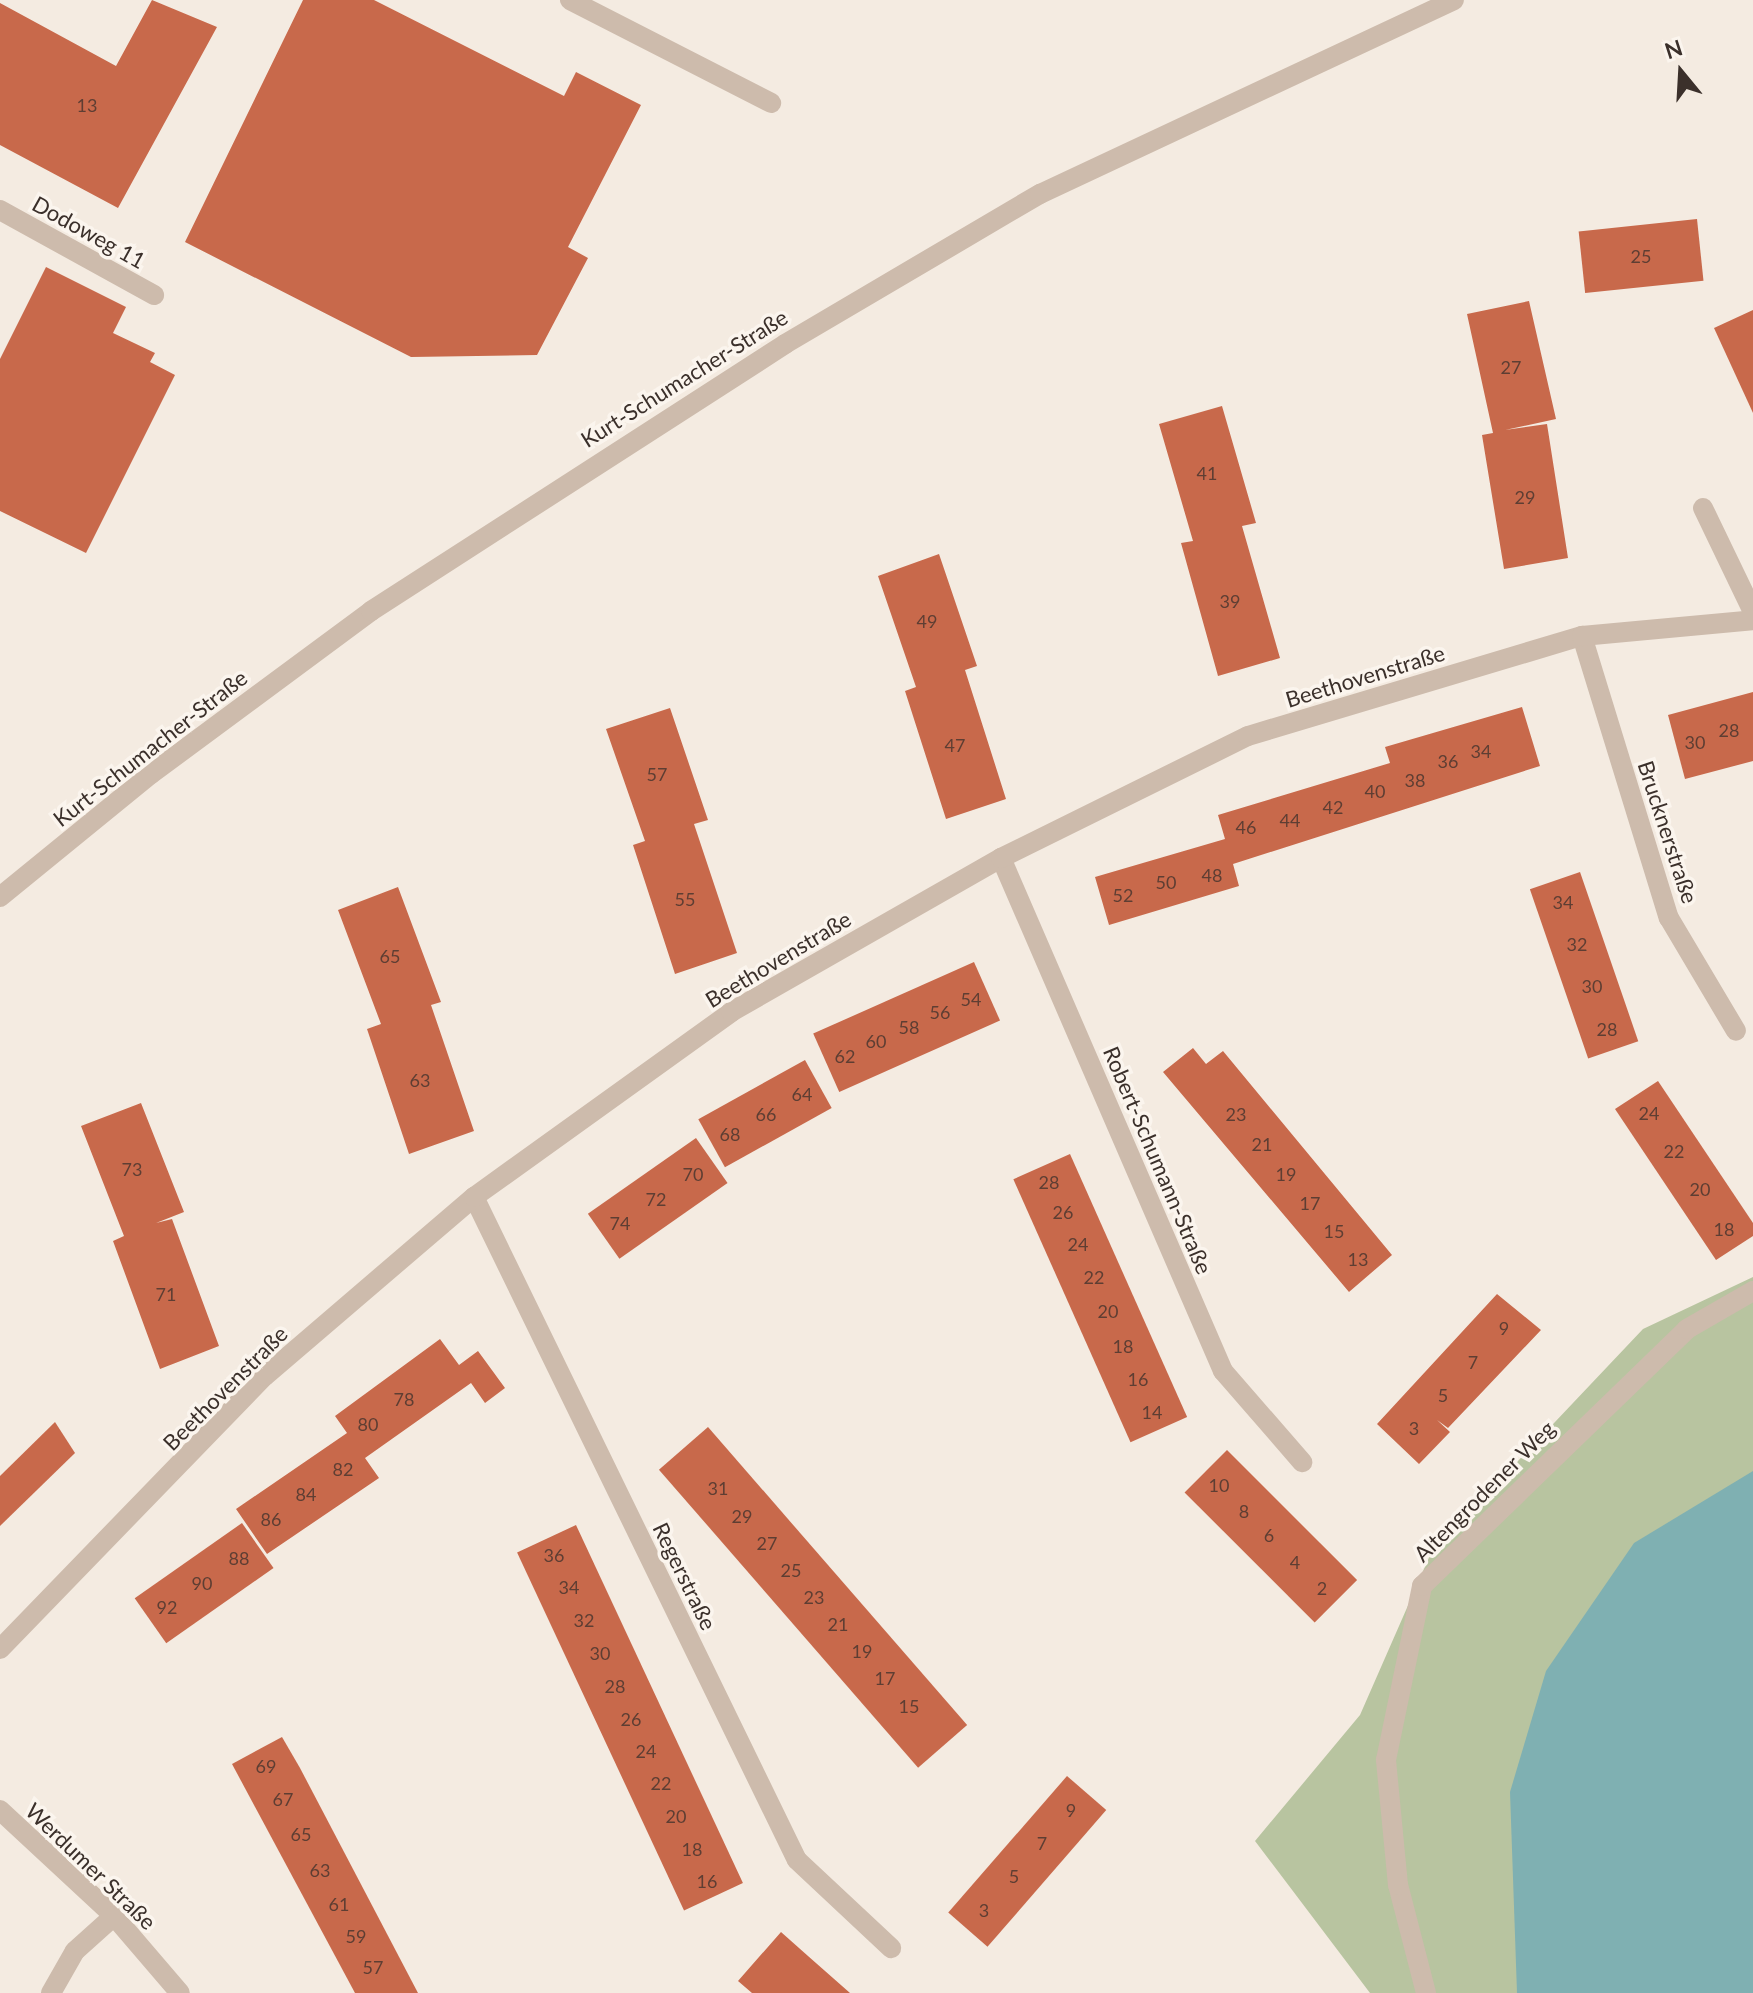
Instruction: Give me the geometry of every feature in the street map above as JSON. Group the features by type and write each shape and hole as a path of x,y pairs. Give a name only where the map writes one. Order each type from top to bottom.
{"street":[{"path":"570,0 771,103"},
{"name":"Kurt-Schumacher-Straße","path":"0,897 151,774 371,611 758,360 1040,194 1454,0"},
{"name":"Dodoweg 11","path":"0,210 154,295"},
{"path":"1703,508 1753,612"},
{"name":"Beethovenstraße","path":"0,1649 265,1376 474,1197 731,1012 1001,858 1248,736 1582,636 1753,620"},
{"name":"Brucknerstraße","path":"1582,636 1669,918 1736,1031"},
{"name":"Robert-Schumann-Straße","path":"1001,858 1223,1371 1302,1462"},
{"name":"Regerstraße","path":"474,1197 797,1860 891,1948"},
{"name":"Altengrodener Weg","path":"1426,1993 1398,1885 1386,1760 1422,1586 1687,1329 1753,1291"},
{"name":"Werdumer Straße","path":"0,1810 114,1916 180,1993"},
{"path":"51,1993 75,1951 114,1916"}],"green space":[{"path":"1753,1277 1753,1993 1370,1993 1255,1841 1360,1715 1431,1553 1643,1329"}],"water":[{"path":"1753,1471 1753,1993 1517,1993 1510,1792 1546,1671 1634,1543"}],"building":[{"path":"152,0 217,27 118,208 0,145 0,3 116,66"},
{"path":"303,0 374,0 564,96 576,72 641,105 568,247 588,258 537,355 411,357 185,242"},
{"path":"1697,219 1703,281 1585,293 1579,231"},
{"path":"46,267 126,307 113,333 155,353 150,362 175,375 86,553 0,511 0,359"},
{"path":"1529,301 1556,419 1505,430 1547,424 1568,558 1504,569 1482,435 1493,433 1467,314"},
{"path":"1753,310 1753,413 1714,328"},
{"path":"1222,406 1256,523 1242,526 1280,658 1218,676 1181,543 1193,541 1159,424"},
{"path":"939,554 977,666 965,670 1006,799 946,819 905,691 916,687 878,576"},
{"path":"1753,692 1753,761 1685,779 1668,715"},
{"path":"1522,707 1540,766 1233,864 1239,886 1109,925 1095,877 1225,839 1218,815 1390,763 1385,747"},
{"path":"670,708 708,820 694,824 737,953 675,974 633,845 645,841 606,729"},
{"path":"1580,872 1638,1041 1588,1059 1530,889"},
{"path":"398,887 441,1002 431,1005 474,1131 409,1154 367,1029 381,1024 338,910"},
{"path":"974,962 1000,1020 839,1092 813,1034"},
{"path":"1193,1048 1206,1064 1223,1051 1392,1255 1349,1292 1163,1072"},
{"path":"805,1060 832,1108 725,1167 698,1119"},
{"path":"1658,1081 1753,1223 1753,1236 1716,1260 1615,1109"},
{"path":"141,1103 184,1212 156,1223 172,1219 219,1346 160,1369 113,1241 124,1236 81,1126"},
{"path":"696,1138 728,1183 619,1259 588,1214"},
{"path":"1070,1154 1187,1417 1131,1442 1013,1179"},
{"path":"1497,1294 1541,1330 1448,1428 1437,1420 1450,1432 1419,1464 1377,1424"},
{"path":"440,1339 459,1365 478,1351 505,1388 485,1403 471,1383 365,1458 379,1478 267,1554 236,1509 347,1433 335,1416"},
{"path":"55,1422 75,1453 0,1526 0,1476"},
{"path":"708,1427 967,1725 918,1768 659,1470"},
{"path":"1227,1450 1357,1580 1315,1623 1185,1492"},
{"path":"242,1523 274,1568 166,1643 135,1598"},
{"path":"576,1525 743,1883 684,1910 517,1552"},
{"path":"282,1737 418,1993 355,1993 232,1764"},
{"path":"1067,1776 1106,1810 987,1947 948,1913"},
{"path":"781,1932 850,1993 752,1993 738,1981"}]}
